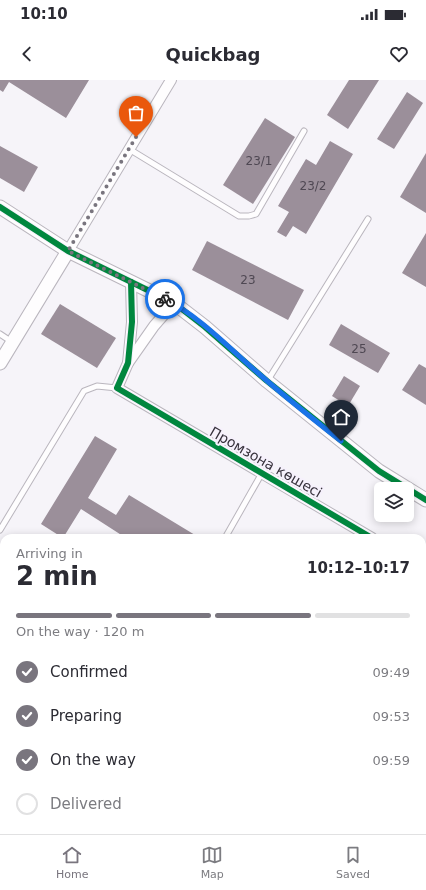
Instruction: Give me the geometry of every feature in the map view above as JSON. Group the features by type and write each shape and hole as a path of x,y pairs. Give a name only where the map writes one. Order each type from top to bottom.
{"street":[{"path":"0,363 171,80"},
{"path":"0,207 68,251 174,303 205,327 267,381 379,471 426,500"},
{"path":"128,363 132,322 131,282"},
{"path":"117,388 128,363 154,326 174,303"},
{"name":"Промзона көшесі","path":"117,388 365,534"}],"lane":[{"path":"129,149 239,216 249,216 256,214 304,131"},
{"path":"267,381 368,219"},
{"path":"0,334 12,342"},
{"path":"0,530 84,392 97,386 117,388"},
{"path":"228,534 262,473"}],"building":[{"path":"0,80 89,80 66,118 9,82 3,92 0,90"},
{"path":"349,80 379,80 348,129 327,115"},
{"path":"407,92 423,103 394,149 377,139"},
{"path":"265,118 295,137 253,204 223,185"},
{"path":"330,141 353,154 306,234 293,226 286,237 277,232 289,212 278,206 306,159 316,165"},
{"path":"0,146 38,167 24,192 0,178"},
{"path":"426,153 426,213 400,197"},
{"path":"426,233 426,287 402,273"},
{"path":"207,241 304,290 288,320 192,270"},
{"path":"60,304 116,338 97,368 41,334"},
{"path":"341,324 390,353 378,373 329,345"},
{"path":"419,364 426,368 426,405 402,390"},
{"path":"344,376 360,386 348,406 332,396"},
{"path":"95,436 117,449 88,498 116,515 129,495 193,534 120,534 81,509 65,534 57,534 41,524"}],"cycle path":[{"path":"0,207 68,251 174,303 205,327 267,381 379,471 426,500"},
{"path":"131,282 132,322 128,363 117,388 365,534"}],"way so far":[{"path":"136,137 68,251 165,299"}],"route":[{"path":"165,299 174,303 205,327 267,381 341,441"}]}
